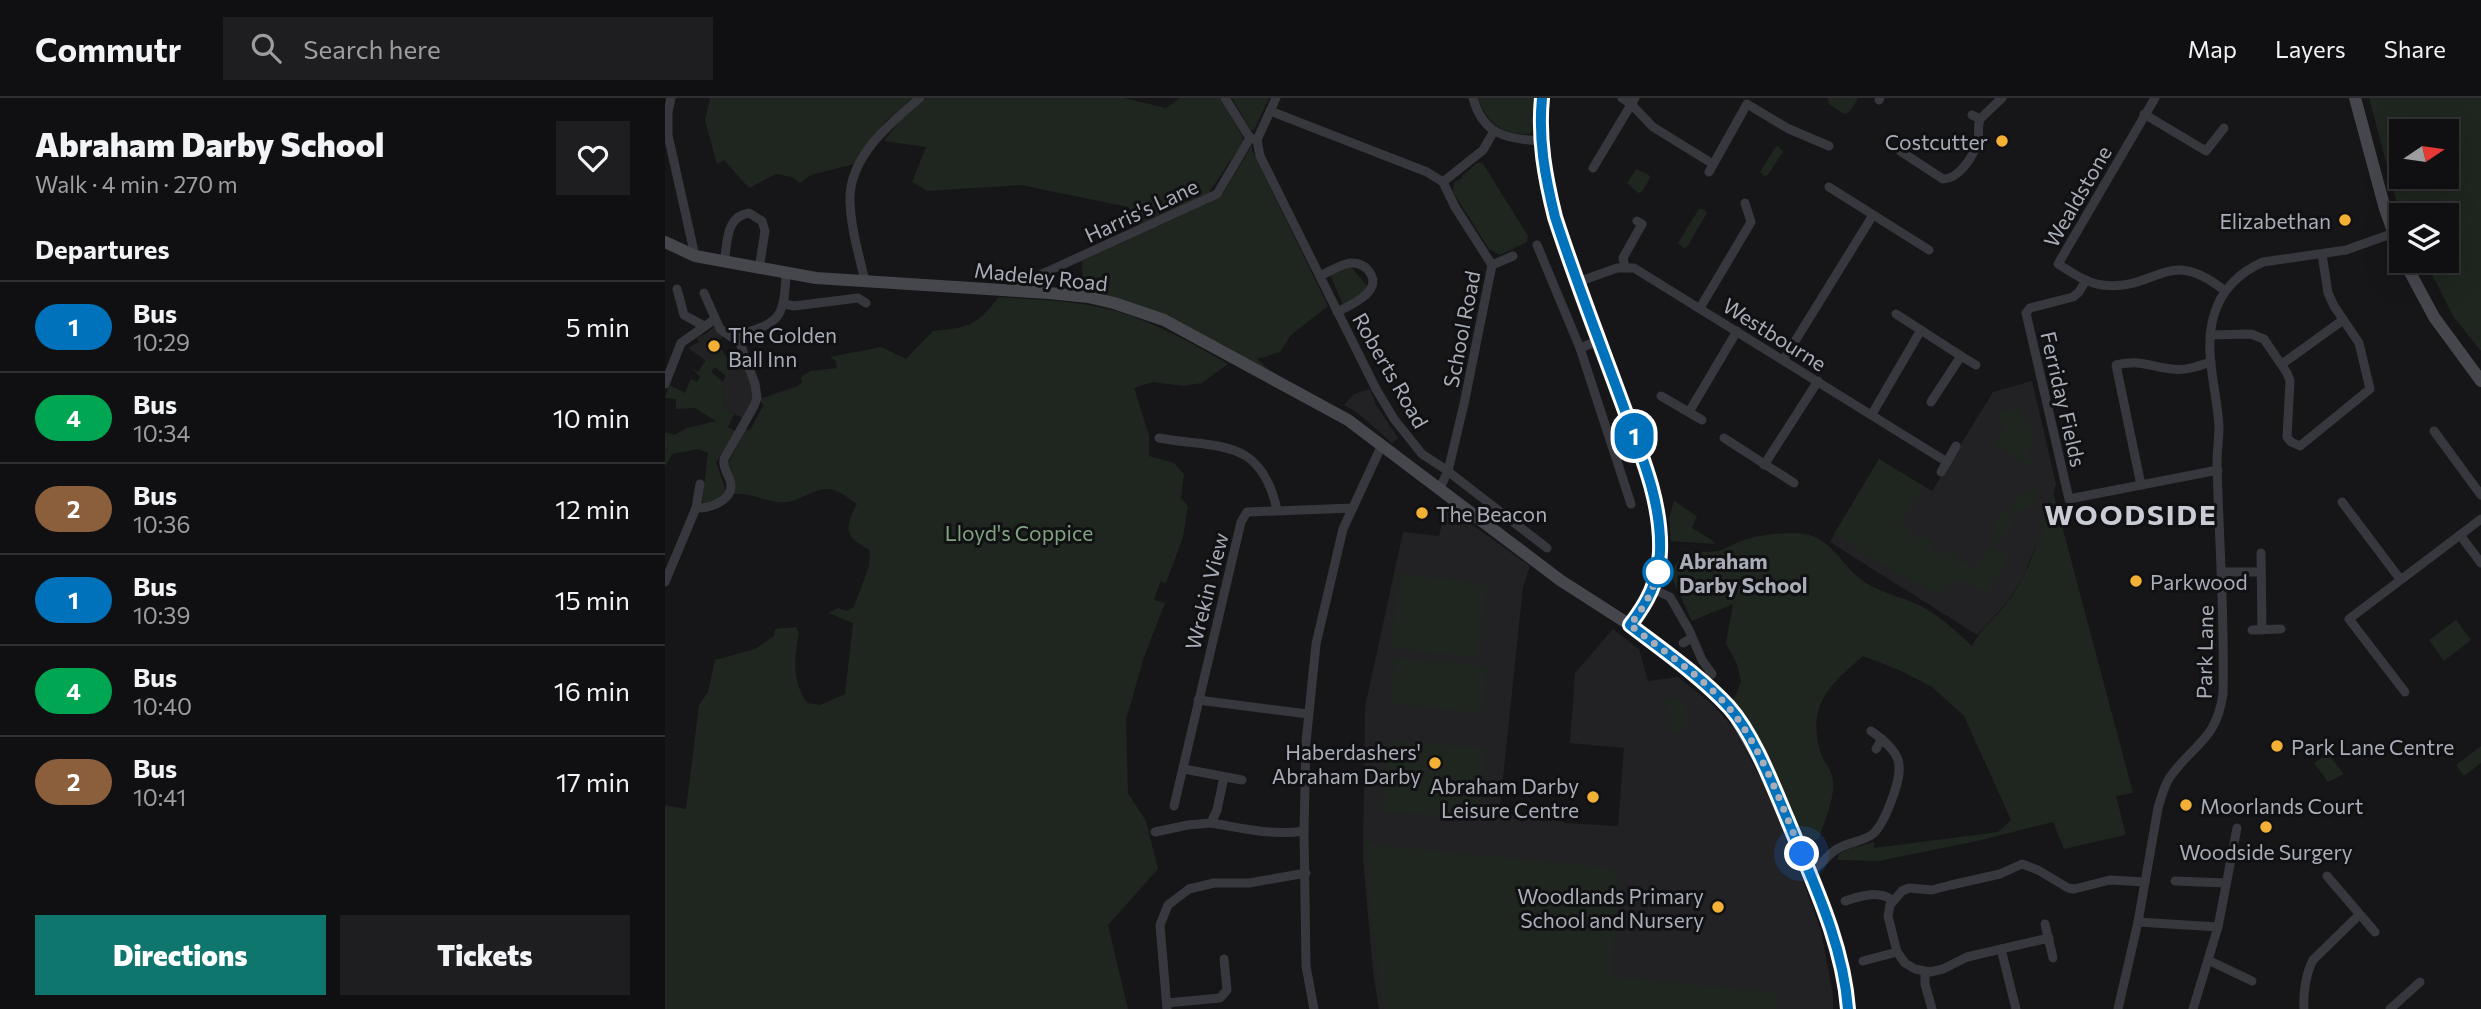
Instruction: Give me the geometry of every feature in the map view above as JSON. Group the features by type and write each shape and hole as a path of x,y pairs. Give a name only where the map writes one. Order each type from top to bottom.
{"main road":[{"path":"1542,98 1540,141 1555,217 1643,458 1656,502 1660,553 1656,581 1644,607 1630,625"},
{"path":"2355,98 2389,216"},
{"name":"Madeley Road","path":"665,242 695,256 759,270 817,278 1088,297 1164,320 1348,421 1560,580 1630,625 1702,682 1730,709 1771,781 1810,872 1833,935 1845,979 1848,1009"},
{"path":"2410,273 2434,317 2481,381"}],"street":[{"path":"671,98 668,135 695,256"},
{"path":"865,281 852,224 850,201 857,167 881,134 920,98"},
{"name":"Roberts Road","path":"1225,98 1254,139 1376,389 1394,419 1422,454 1448,471"},
{"name":"Harris's Lane","path":"1013,292 1018,285 1217,194 1254,139 1276,98"},
{"path":"1473,98 1477,111 1494,131 1514,139 1540,141"},
{"path":"1622,98 1633,101 1653,127 1711,168 1748,104 1789,129 1829,146"},
{"path":"1989,98 2000,101"},
{"name":"Wealdstone","path":"2155,98 2058,264 2086,280 2103,285 2115,285 2180,269 2201,273 2225,291"},
{"path":"1593,168 1633,101"},
{"path":"1900,150 1943,179 1950,179 1961,171 1977,143 1976,117 2000,101"},
{"path":"1270,111 1427,172 1443,183 1483,150 1494,131"},
{"path":"2144,114 2206,151 2224,128"},
{"name":"School Road","path":"1440,488 1448,471 1464,404 1492,265 1443,183"},
{"path":"1829,187 1929,250"},
{"path":"1700,308 1751,222 1745,203"},
{"path":"724,262 730,224 735,218 749,213 762,221 765,231 759,270"},
{"path":"1784,359 1873,215"},
{"path":"1578,282 1625,267 1623,258 1642,224 1637,221"},
{"name":"Park Lane","path":"2118,1009 2163,791 2175,771 2210,734 2220,710 2223,684 2219,427 2210,335 2214,312 2225,291 2240,276 2263,262 2364,245 2389,235"},
{"path":"1537,245 1580,348 1631,504"},
{"path":"2210,335 2258,335 2268,343 2290,381 2287,437 2300,446 2370,389 2359,343 2328,293 2322,254"},
{"path":"1492,265 1513,256"},
{"name":"Roberts Road","path":"1320,276 1349,262 1364,266 1370,273 1373,281 1370,290 1361,300 1337,312"},
{"name":"Westbourne","path":"1625,267 1634,268 1947,462"},
{"path":"734,337 776,320 785,304 786,273"},
{"name":"Ferriday Fields","path":"2086,280 2080,292 2073,297 2030,308 2026,313 2069,499 2218,470"},
{"path":"677,289 684,315 704,326"},
{"path":"696,508 710,506 729,493 731,485 724,469 724,459 757,398 755,384 740,342 720,329 704,293"},
{"path":"785,304 794,306 858,298 866,303"},
{"path":"1896,314 1976,365"},
{"path":"665,384 681,344 715,320"},
{"path":"2282,364 2343,320"},
{"path":"1689,412 1737,331"},
{"path":"1872,414 1921,331"},
{"path":"1580,348 1600,340"},
{"path":"1931,402 1961,356"},
{"path":"2141,485 2116,365 2133,361 2173,370 2211,362"},
{"path":"1764,465 1818,381"},
{"path":"1661,396 1702,420"},
{"path":"2434,431 2481,495"},
{"path":"1159,438 1198,442 1241,452 1257,466 1273,491 1277,510"},
{"path":"1724,438 1794,483"},
{"path":"1941,472 1956,446"},
{"path":"1314,1009 1306,966 1304,831 1308,714 1316,644 1343,529 1381,447"},
{"path":"1448,471 1547,548"},
{"path":"665,582 696,508 700,484"},
{"path":"2341,502 2400,579"},
{"name":"Wrekin View","path":"1174,806 1241,522 1247,512 1353,508"},
{"path":"2405,692 2349,619 2481,519"},
{"path":"2460,535 2481,563"},
{"path":"2261,553 2262,630"},
{"path":"2222,572 2261,572"},
{"path":"1653,589 1670,597 1712,674"},
{"path":"2252,630 2281,629"},
{"path":"1683,643 1692,638"},
{"path":"1198,700 1308,714"},
{"path":"1810,872 1819,867 1833,851 1876,831 1890,804 1900,777 1896,754 1890,744 1871,731"},
{"path":"1877,749 1882,739"},
{"path":"1184,769 1242,780"},
{"path":"1211,823 1217,810 1224,777"},
{"path":"1155,832 1188,824 1211,823 1260,832 1304,831"},
{"path":"2193,1009 2210,961 2237,828"},
{"path":"2049,939 1968,957 1943,969 1925,972 1905,963 1897,953 1888,916 1892,901 1909,888 1931,890 2000,874 2022,864 2074,889 2110,880 2144,882"},
{"path":"1224,959 1227,990 1220,998 1167,1006 1160,925 1168,905 1189,889 1214,883 1249,883 1306,873"},
{"path":"2327,876 2375,932"},
{"path":"2175,881 2227,883"},
{"path":"1845,901 1871,894 1888,897 1892,901"},
{"path":"2304,1009 2309,966 2359,915"},
{"path":"2138,922 2218,927"},
{"path":"2045,924 2053,958"},
{"path":"2001,949 2016,1009"},
{"path":"1863,961 1897,953"},
{"path":"2210,961 2252,981"},
{"path":"1925,972 1929,1008"},
{"path":"2390,1009 2420,982"}],"shaded area":[{"path":"714,327 723,336 718,342 729,361 733,359 737,369 744,367 750,381 754,394 744,419 725,409 722,384 726,375 688,348 699,342 697,337"},
{"path":"2032,381 2056,484 2041,534 2023,577 2009,600 1977,635 1830,542 1879,459 1932,491 1993,392"},
{"path":"1370,389 1376,405 1398,438 1392,443 1358,413 1344,405 1354,394"},
{"name":"Haberdashers' Abraham Darby","path":"1446,506 1530,566 1523,587 1500,807 1507,813 1564,819 1564,823 1618,826 1624,748 1570,743 1575,673 1613,629 1639,649 1648,681 1678,677 1712,704 1732,726 1772,799 1804,883 1821,931 1833,995 1833,1009 1379,1009 1363,858 1365,707 1403,532 1439,536"}],"green space":[{"path":"710,98 912,98 884,123 854,164 811,175 800,183 792,177 776,174 749,188 724,160 717,164 705,120"},
{"path":"927,98 1124,98 1166,108 1180,98 1220,98 1243,137 1243,142 1208,194 1139,226 1136,216 1128,207 1021,185 927,191 912,182 926,147 884,141 900,121"},
{"path":"1232,98 1269,98 1254,130 1251,130"},
{"path":"1478,98 1538,98 1533,130 1529,134 1520,134 1503,130 1485,114"},
{"path":"1828,98 1858,99 1849,112 1844,114 1829,104"},
{"path":"2369,98 2481,98 2481,351 2453,316 2431,273 2459,273 2459,203 2397,203 2393,189 2459,189 2459,119 2389,119 2389,173"},
{"path":"1252,145 1252,150 1328,306 1291,335 1280,352 1257,359 1270,370 1083,292 1082,261 1214,200 1224,192"},
{"path":"1778,146 1783,152 1768,175 1764,176 1760,172"},
{"path":"1482,162 1528,236 1527,242 1500,255 1489,249 1453,192 1454,182"},
{"path":"1636,169 1650,178 1642,192 1638,193 1627,183"},
{"path":"1699,209 1707,213 1684,249 1678,243"},
{"path":"1346,267 1352,268 1368,287 1361,296 1343,304 1330,275"},
{"name":"Lloyd's Coppice","path":"999,297 1072,303 1116,311 1160,328 1228,364 1202,383 1183,386 1153,382 1134,388 1149,435 1149,456 1174,463 1184,474 1181,498 1188,506 1183,537 1166,583 1160,582 1154,600 1165,603 1144,657 1126,720 1128,793 1146,821 1158,869 1108,925 1128,1009 665,1009 665,805 686,809 699,705 708,692 715,660 755,649 774,636 775,629 796,627 799,633 795,661 797,678 807,703 820,705 845,694 853,623 828,613 838,608 848,611 854,607 869,566 870,550 855,541 849,531 850,519 857,504 829,489 787,502 734,494 734,482 727,466 745,429 750,430 763,406 760,399 798,386 802,382 801,377 811,371 837,368 836,361 830,357 881,347 906,359 933,331 971,324"},
{"path":"721,349 729,361 733,359 737,369 726,376 715,367 711,372 722,381 725,409 734,414 728,427 737,432 716,462 726,491 712,501 702,503 708,453 699,449 672,454 665,467 665,432 674,435 687,428 716,421 695,408 676,409 676,399 665,398 669,385 685,393 691,379 697,382 700,377 692,368 698,372 706,360 710,362"},
{"path":"2016,406 2013,410 2016,412 2020,408 2020,415 2027,419 2035,440 2027,456 2034,464 2032,467 1994,444 2004,426 1999,415"},
{"path":"1879,459 1925,487 1901,523 1919,541 1923,536 1933,541 1931,548 1944,556 1948,550 1975,569 1990,544 2009,557 1987,593 1967,582 1950,583 1940,596 1899,575 1834,534"},
{"path":"2030,488 2039,492 2030,509 2024,508 2020,513 2010,508 2021,493 2025,495"},
{"path":"2053,492 2133,793 2116,796 2126,835 2064,849 2053,822 1879,861 1837,860 1839,854 1848,849 1874,842 1874,848 1998,832 2011,820 1964,716 1932,687 1863,656 1831,686 1819,708 1817,735 1821,755 1832,777 1833,788 1819,839 1805,842 1780,782 1754,732 1732,703 1741,682 1737,664 1726,643 1733,604 1692,621 1670,574 1681,557 1689,552 1720,550 1760,536 1789,533 1814,536 1828,545 1865,582 1928,610 1972,646 2010,599 2025,574"},
{"path":"1674,501 1697,516 1692,528 1715,542 1714,544 1671,541 1669,519"},
{"path":"2003,509 2016,518 2007,534 2002,535 1996,544 1991,542 1999,529 1993,525"},
{"path":"1399,573 1487,584 1478,658 1391,648"},
{"path":"2456,620 2471,640 2444,661 2429,640"},
{"path":"1395,658 1487,666 1482,713 1391,704"},
{"path":"1665,697 1685,707 1686,729 1673,734"},
{"path":"1388,740 1485,748 1479,819 1382,811"},
{"path":"2481,746 2481,763 2464,776 2456,765"},
{"path":"2328,754 2344,774 2328,782 2314,763"},
{"path":"1365,839 1373,844 1398,847 1613,868 1619,877 1611,976 1776,993 1775,1009 1384,1009 1372,923"}],"bus line":[{"name":"1","path":"1542,98 1540,141 1555,217 1643,458 1656,502 1660,553 1656,581 1644,607 1630,625 1702,682 1730,709 1753,746 1810,872 1833,935 1845,979 1848,1009"}],"place":[{"name":"Costcutter","path":"2002,141"},
{"name":"Elizabethan","path":"2345,220"},
{"name":"The Golden Ball Inn","path":"714,346"},
{"name":"The Beacon","path":"1422,513"},
{"name":"Abraham Darby School","path":"1658,572"},
{"name":"Parkwood","path":"2136,581"},
{"name":"Park Lane Centre","path":"2277,746"},
{"name":"Haberdashers' Abraham Darby","path":"1435,763"},
{"name":"Abraham Darby Leisure Centre","path":"1593,797"},
{"name":"Moorlands Court","path":"2186,805"},
{"name":"Woodside Surgery","path":"2266,827"},
{"name":"Woodlands Primary School and Nursery","path":"1718,907"}],"district":[{"name":"WOODSIDE","path":"2131,514"}],"route":[{"path":"1658,572 1658,567 1656,581 1644,607 1630,625 1702,682 1730,709 1771,781 1802,854"}]}
